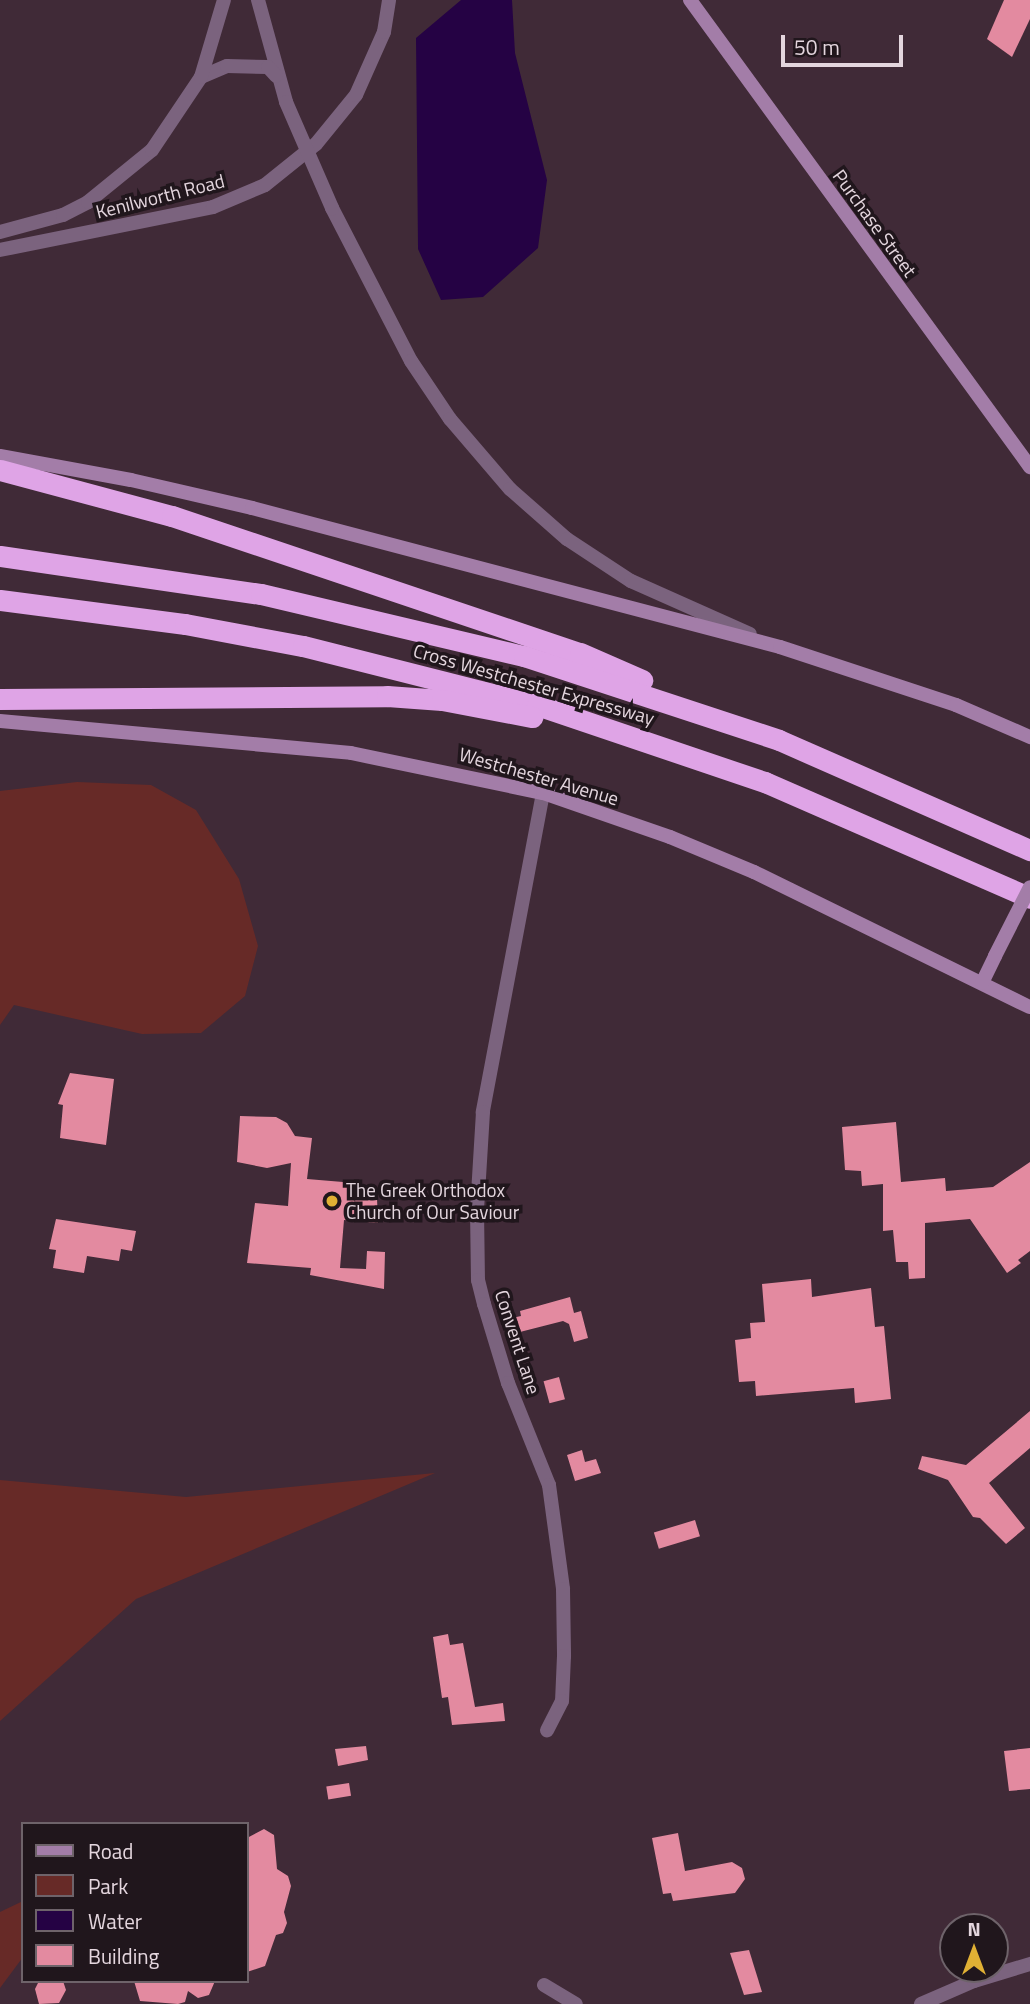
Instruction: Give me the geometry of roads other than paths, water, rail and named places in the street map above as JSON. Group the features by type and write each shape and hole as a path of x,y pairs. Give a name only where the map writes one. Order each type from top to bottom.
{"highway":[{"path":"0,470 160,513 580,653 722,720"},
{"name":"Cross Westchester Expressway","path":"0,556 173,579 359,615 553,664 722,720 880,782 1030,850"},
{"name":"Cross Westchester Expressway","path":"0,600 175,622 303,646 479,689 652,741 847,814 1030,898"},
{"path":"0,699 414,697 652,741"}],"main road":[{"name":"Purchase Street","path":"690,0 1030,467"},
{"path":"0,456 131,480 252,508 780,647 956,705 1030,737"},
{"name":"Westchester Avenue","path":"0,721 351,753 543,793 659,833 754,872 1030,1007"},
{"path":"982,983 1030,887"}],"street":[{"name":"Kenilworth Road","path":"0,232 63,215 131,171 170,127 201,77 224,0"},
{"path":"258,0 276,76 332,208 411,361 450,419 510,489 567,538 631,581 780,647"},
{"name":"Kenilworth Road","path":"0,250 213,207 265,185 316,144 356,95 384,32 389,0"},
{"path":"201,77 227,65 268,67 276,76"},
{"name":"Convent Lane","path":"543,793 483,1112 477,1210 478,1280 484,1304 551,1498 562,1590 564,1656 562,1701 547,1730"},
{"path":"921,2004 974,1981 1030,1964"},
{"path":"544,1985 576,2004"}],"water":[{"path":"461,0 512,0 515,53 547,180 538,248 483,297 441,300 418,249 416,38"}],"place":[{"name":"The Greek Orthodox Church of Our Saviour","path":"332,1201"}]}
